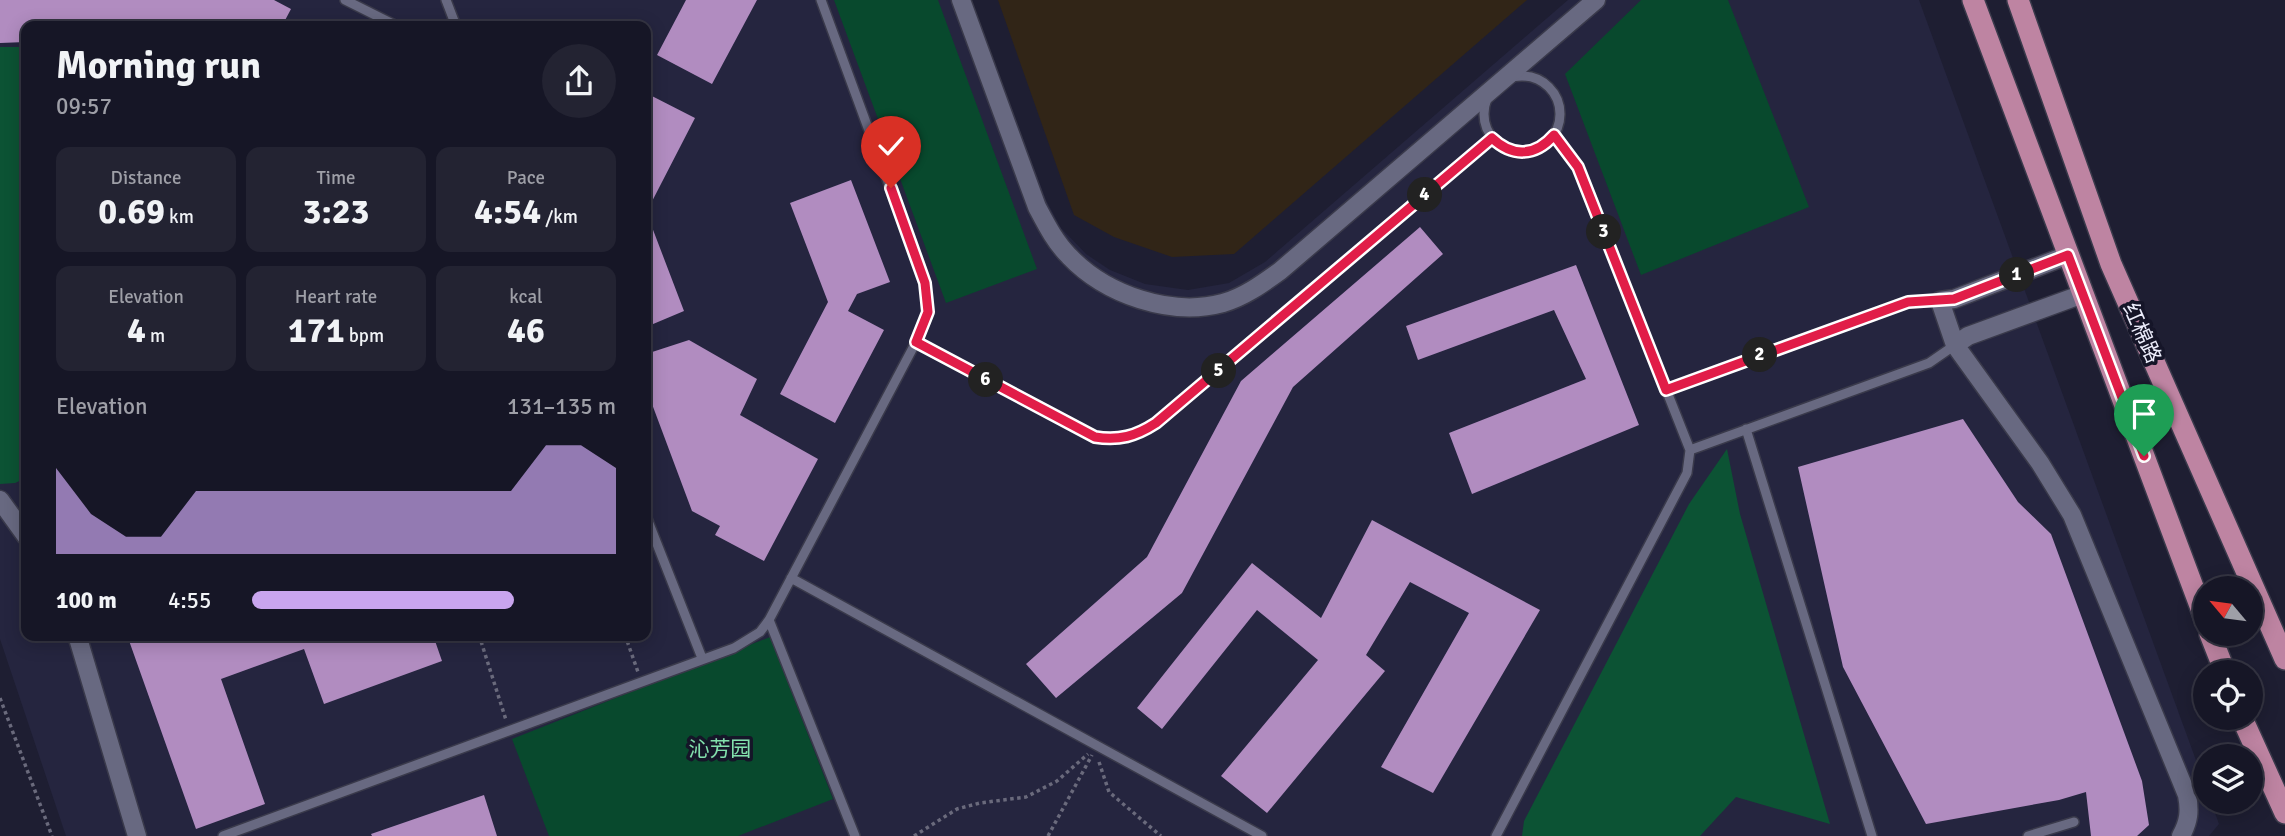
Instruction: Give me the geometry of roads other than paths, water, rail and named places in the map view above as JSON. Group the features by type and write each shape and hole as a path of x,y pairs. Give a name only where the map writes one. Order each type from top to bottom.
{"main road":[{"name":"红棉路","path":"1973,0 2193,587"},
{"name":"红棉路","path":"2018,0 2111,264 2285,659"},
{"path":"2247,730 2285,813"}],"street":[{"path":"961,0 1037,207 1053,236 1069,256 1090,274 1143,300 1169,306 1223,303 1252,291 1279,271 1596,0"},
{"path":"2068,255 1954,299 1940,301 1955,345 2040,463 2072,515 2187,795 2190,809 2188,824 2181,836"},
{"path":"1955,345 1968,336 2083,294"},
{"path":"0,500 21,529"},
{"path":"79,641 137,836"}],"lane":[{"path":"345,0 387,21"},
{"path":"446,0 454,21"},
{"path":"223,836 748,641 760,632 769,620 916,342 928,312 925,283 821,0"},
{"path":"1520,75 1544,82 1558,100 1561,112 1554,135 1546,144 1535,150 1524,153 1511,151 1492,138 1486,128 1483,116 1490,93 1498,83 1520,75"},
{"path":"1496,836 1687,473 1690,450 1578,167 1554,135"},
{"path":"916,342 1087,433 1112,440 1128,438 1156,423 1182,402 1492,138"},
{"path":"1666,390 1908,302 1940,301"},
{"path":"1690,450 1929,363 1955,345"},
{"path":"1746,429 1872,836"},
{"path":"651,529 702,658"},
{"path":"791,578 1262,836"},
{"path":"769,620 855,836"},
{"path":"2028,836 2074,822"}],"park label":[{"name":"沁芳园","path":"720,749"}]}
